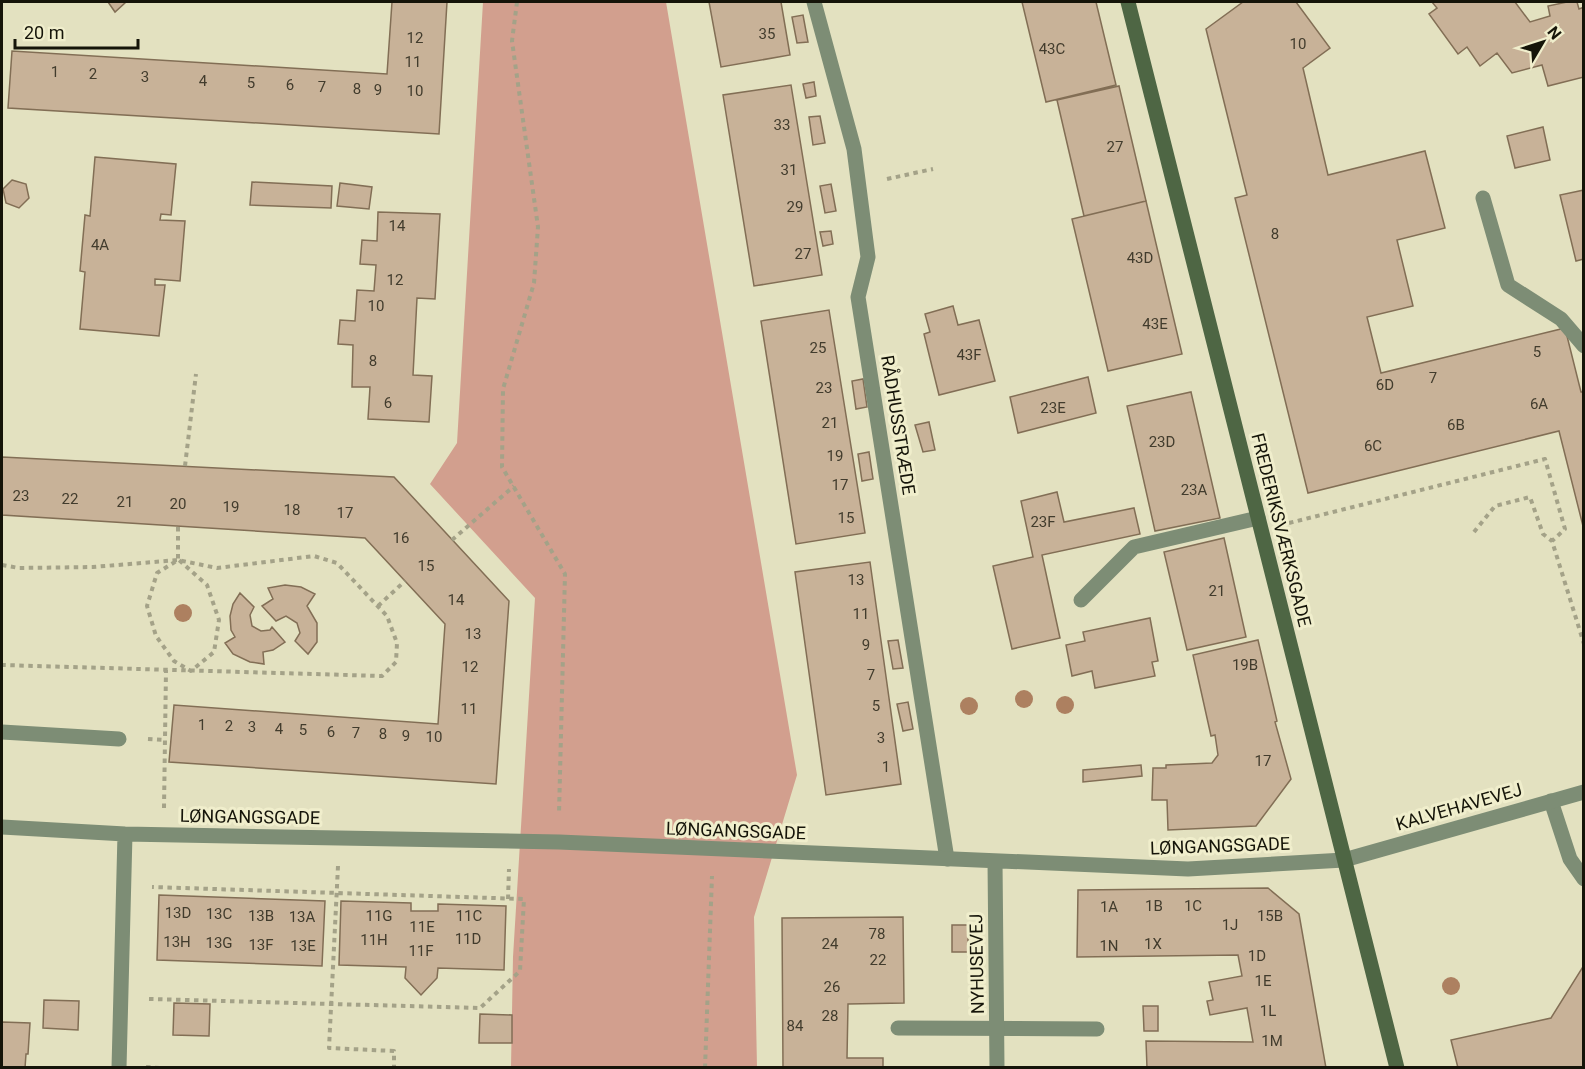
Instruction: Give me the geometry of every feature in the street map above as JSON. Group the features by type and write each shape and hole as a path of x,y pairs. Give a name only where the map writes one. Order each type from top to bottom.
{"street":[{"name":"RÅDHUSSTRÆDE","path":"814,2 854,149 868,256 858,297 947,859"},
{"name":"FREDERIKSVÆRKSGADE","path":"1128,2 1397,1068"},
{"path":"1483,198 1508,285 1561,319 1584,346"},
{"path":"1081,600 1134,547 1260,524"},
{"path":"2,732 118,739"},
{"name":"KALVEHAVEVEJ","path":"1344,860 1584,792"},
{"path":"1551,801 1570,859 1584,879"},
{"name":"LØNGANGSGADE","path":"2,827 125,834 558,842 1188,869 1344,860"},
{"path":"119,1068 125,834"},
{"name":"NYHUSEVEJ","path":"995,861 997,1068"},
{"path":"898,1028 1097,1029"}],"path":[{"path":"517,2 513,41 538,226 534,283 502,389 502,467 565,574 558,842"},
{"path":"859,186 933,169"},
{"path":"185,466 196,374"},
{"path":"1260,524 1545,459 1565,529 1552,541"},
{"path":"452,540 514,486"},
{"path":"1474,532 1495,506 1530,497 1543,534 1552,541 1584,644"},
{"path":"178,526 178,560 207,585 219,621 214,652 191,670"},
{"path":"2,565 19,568 93,567 178,560 218,568 314,556 337,563 387,616 397,643 396,662 382,676 2,665"},
{"path":"178,560 157,573 147,606 156,636 174,661 191,670"},
{"path":"378,606 405,581"},
{"path":"164,835 166,670"},
{"path":"341,838 336,893 329,1048 394,1051 394,1068"},
{"path":"705,1068 713,850"},
{"path":"121,998 480,1008 520,970 524,899 124,886"}],"shaded area":[{"path":"483,2 666,2 797,775 754,917 757,1067 511,1067 513,957 535,598 430,484 457,443"}],"building":[{"path":"108,2 126,2 115,12"},
{"path":"392,2 447,2 439,134 8,108 12,51 387,74"},
{"path":"709,2 781,2 790,55 721,67"},
{"path":"1022,2 1096,2 1116,85 1046,102"},
{"path":"1243,2 1296,2 1330,48 1303,68 1328,175 1425,151 1445,228 1397,240 1413,306 1367,317 1381,373 1565,328 1581,392 1584,392 1584,530 1559,431 1308,493 1235,198 1247,195 1206,29"},
{"path":"1432,2 1515,2 1530,22 1550,16 1548,6 1577,2 1579,9 1584,7 1584,77 1548,86 1542,65 1512,73 1497,53 1480,66 1467,47 1458,54 1429,14 1437,8"},
{"path":"803,15 808,42 797,43 792,17"},
{"path":"814,82 816,96 806,98 803,84"},
{"path":"791,85 822,275 754,286 723,95"},
{"path":"1119,86 1146,201 1084,216 1057,100"},
{"path":"820,116 825,143 813,145 809,117"},
{"path":"1543,127 1550,160 1515,168 1507,136"},
{"path":"95,157 176,164 171,215 161,214 160,220 185,221 180,281 155,279 155,285 165,285 159,336 80,329 85,272 80,271 85,215 90,216"},
{"path":"12,180 26,184 29,198 19,208 6,203 3,189"},
{"path":"252,182 332,186 331,208 250,205"},
{"path":"340,183 372,187 369,209 337,206"},
{"path":"831,184 836,211 825,213 820,186"},
{"path":"1584,190 1584,259 1576,261 1560,195"},
{"path":"1146,201 1182,354 1108,371 1072,219"},
{"path":"378,212 440,214 435,299 417,298 413,375 432,376 429,422 368,419 370,387 352,387 353,345 338,344 340,320 355,321 357,290 374,291 376,265 360,264 362,240 377,241"},
{"path":"831,231 833,244 823,246 820,232"},
{"path":"953,306 958,325 979,320 995,381 939,395 924,334 930,332 925,314"},
{"path":"829,310 865,533 796,544 761,321"},
{"path":"1088,377 1096,413 1018,433 1010,397"},
{"path":"863,379 867,407 856,409 852,381"},
{"path":"1191,392 1220,518 1155,531 1127,406"},
{"path":"929,422 935,450 923,452 915,425"},
{"path":"869,452 873,479 862,481 858,454"},
{"path":"2,457 394,477 509,601 496,784 169,762 174,705 438,724 445,624 365,538 2,515"},
{"path":"1057,492 1064,522 1134,508 1140,534 1042,555 1060,638 1012,649 993,566 1033,557 1021,501"},
{"path":"1224,538 1246,637 1187,650 1164,552"},
{"path":"870,562 901,784 826,795 795,572"},
{"path":"285,585 301,587 315,594 307,606 317,623 317,642 308,654 295,641 300,633 297,623 286,616 276,621 262,606 273,599 268,588"},
{"path":"240,593 254,607 250,615 252,626 261,631 270,630 272,627 285,642 273,650 263,652 264,664 250,662 233,654 225,643 235,637 231,630 230,616 233,604"},
{"path":"1150,618 1158,661 1152,662 1155,676 1095,688 1092,671 1072,676 1066,645 1085,641 1083,632"},
{"path":"898,640 903,668 893,669 888,641"},
{"path":"1258,640 1277,721 1275,722 1291,779 1256,826 1168,830 1167,800 1152,800 1153,768 1166,768 1166,765 1212,763 1218,755 1215,735 1211,736 1193,655"},
{"path":"908,702 913,729 903,731 897,704"},
{"path":"1141,765 1142,776 1083,782 1083,770"},
{"path":"1268,888 1299,914 1326,1068 1147,1068 1146,1041 1253,1042 1247,1008 1210,1015 1207,1001 1213,1000 1209,982 1242,976 1238,955 1077,957 1078,890"},
{"path":"159,895 325,901 322,966 157,960"},
{"path":"341,901 411,903 411,911 438,911 438,904 506,906 504,970 438,968 437,978 421,995 405,978 406,967 339,965"},
{"path":"903,917 904,1003 848,1004 847,1058 883,1058 883,1068 783,1068 782,918"},
{"path":"952,925 968,925 968,952 952,952"},
{"path":"1584,965 1584,1068 1458,1068 1451,1040 1551,1018"},
{"path":"44,1000 79,1001 78,1030 43,1028"},
{"path":"174,1003 210,1004 209,1036 173,1035"},
{"path":"1143,1006 1158,1006 1158,1031 1144,1031"},
{"path":"480,1014 512,1015 512,1043 479,1043"},
{"path":"2,1022 30,1023 25,1068 2,1068"}]}
